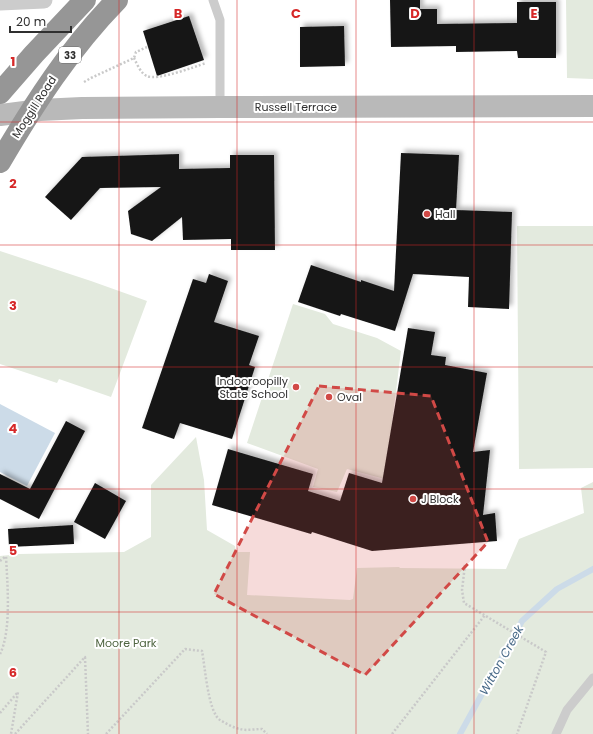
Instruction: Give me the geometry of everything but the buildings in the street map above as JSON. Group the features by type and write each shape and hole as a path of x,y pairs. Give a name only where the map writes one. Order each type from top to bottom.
{"highway":[{"name":"33","path":"0,93 34,54 85,0"},
{"name":"Moggill Road","path":"0,162 30,111 58,70 83,37 117,0"}],"main road":[{"name":"Russell Terrace","path":"0,115 60,109 593,106"}],"street":[{"path":"0,2 44,0"}],"lane":[{"path":"213,0 220,20 220,107"},
{"path":"556,734 567,710 593,678"}],"path":[{"path":"84,82 134,58 136,52 147,47"},
{"path":"134,58 143,73 146,76 151,77 171,74 207,62 220,62"},
{"path":"0,560 6,555 8,594 6,626 0,654"},
{"path":"465,565 462,590 464,603 546,652 517,734"},
{"path":"392,734 485,616"},
{"path":"106,734 185,649 202,651 208,690 212,706 219,720 240,729 262,729 267,734"},
{"path":"15,734 86,657 88,734"},
{"path":"0,713 18,692 11,734"}],"highlighted area":[{"path":"319,386 431,396 488,542 365,675 214,594"}],"green space":[{"path":"566,0 593,0 593,79 567,78"},
{"path":"517,226 593,226 593,468 519,469"},
{"path":"0,251 147,301 111,397 59,379 57,383 0,364"},
{"name":"Oval","path":"293,304 325,314 333,324 377,338 401,351 385,479 347,469 337,492 313,487 318,469 247,443"},
{"name":"Moore Park","path":"196,437 204,480 207,530 235,546 236,552 250,552 247,595 350,600 353,599 357,568 399,567 506,569 519,539 584,513 581,488 593,482 593,734 0,734 0,556 19,554 124,552 151,537 151,485"}],"water":[{"path":"0,404 55,433 27,486 0,472"}],"waterway":[{"name":"Witton Creek","path":"460,734 522,621 557,589 593,569"}],"place":[{"name":"Hall","path":"427,214"},
{"name":"Indooroopilly State School","path":"296,387"},
{"name":"Oval","path":"329,397"},
{"name":"J Block","path":"413,499"}]}
